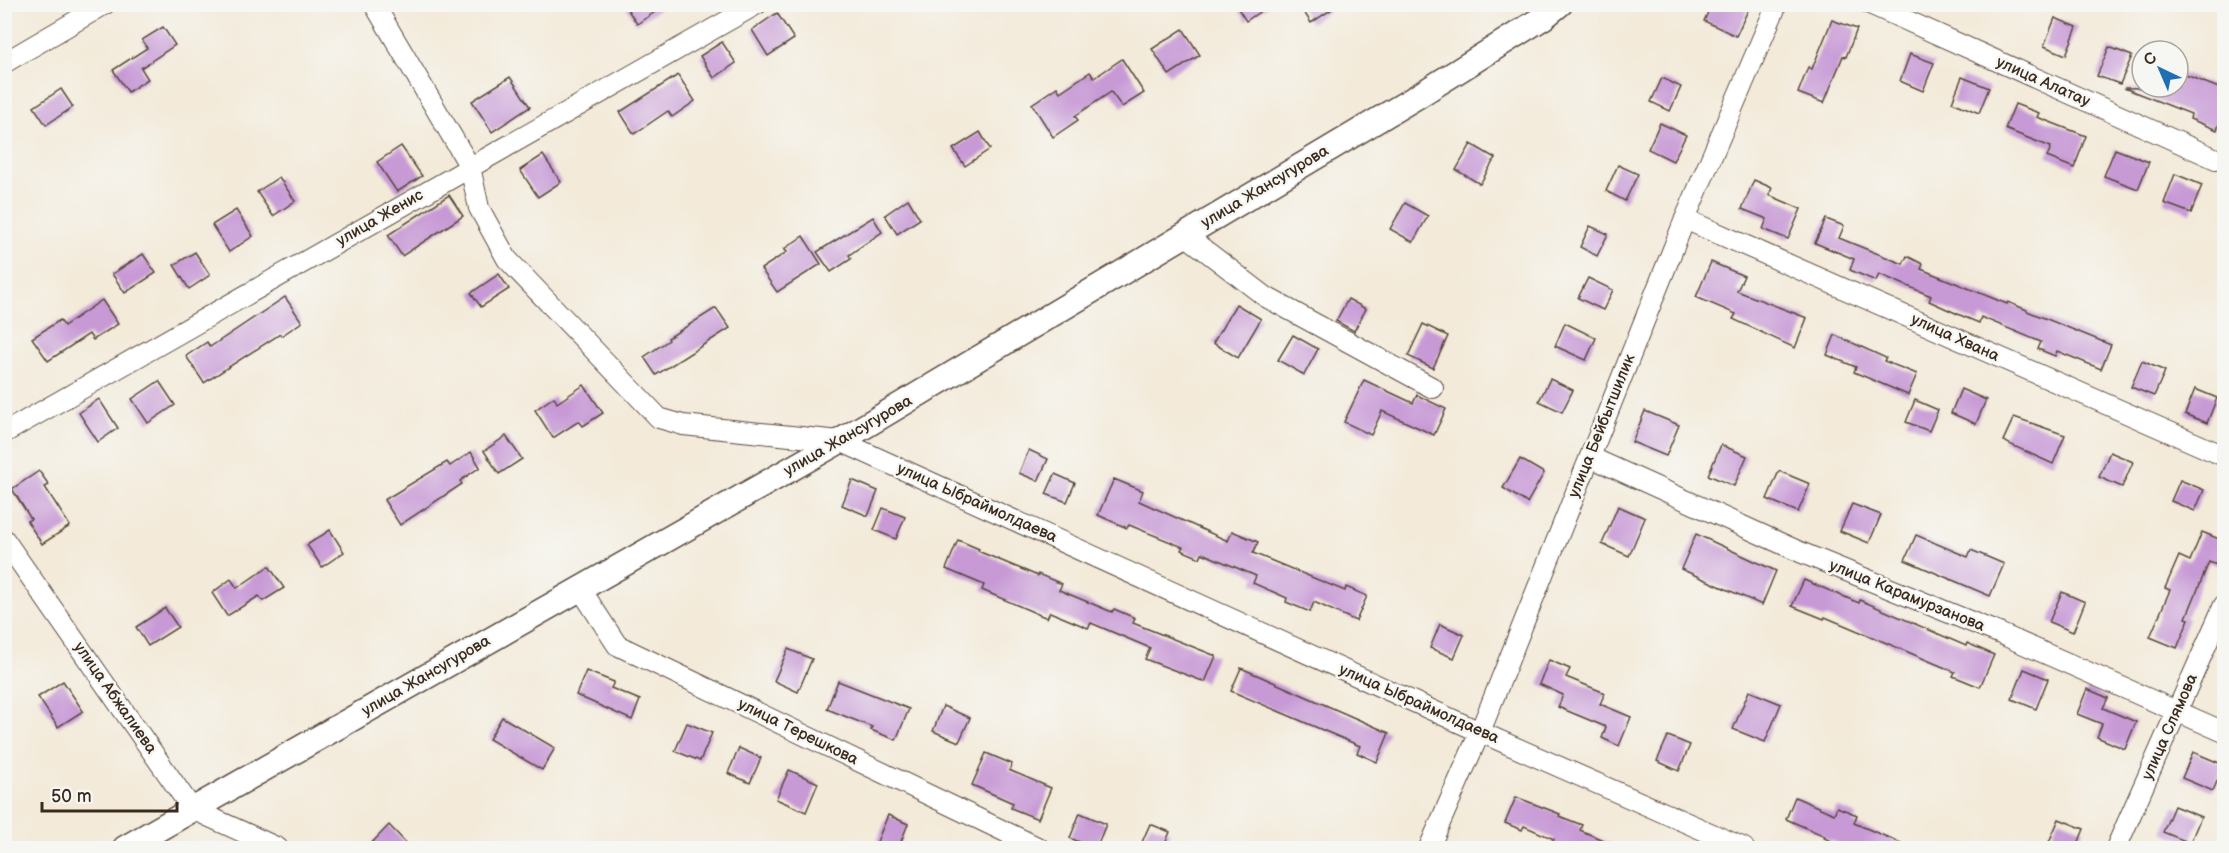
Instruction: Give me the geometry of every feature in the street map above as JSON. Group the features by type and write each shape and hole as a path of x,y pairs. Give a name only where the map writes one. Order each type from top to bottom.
{"main road":[{"name":"улица Жансугурова","path":"125,849 840,441 1418,96 1544,17 1560,4"}],"street":[{"path":"4,63 105,4"},
{"name":"улица Ыбраймолдаева","path":"374,4 470,167 479,208 507,259 659,418 683,425 840,441 1480,732 1744,849"},
{"name":"улица Женис","path":"4,433 757,4"},
{"name":"улица Бейбытшилик","path":"1429,849 1480,732 1685,219 1777,4"},
{"name":"улица Алатау","path":"1870,4 2216,159"},
{"name":"улица Хвана","path":"1685,219 2224,456"},
{"path":"1185,235 1266,297 1433,388"},
{"name":"улица Карамурзанова","path":"1590,457 1800,552 2001,634 2224,732"},
{"name":"улица Абжалиева","path":"4,539 192,809"},
{"name":"улица Терешкова","path":"580,588 617,645 1039,849"},
{"name":"улица Слямова","path":"2116,849 2224,605"},
{"path":"192,809 278,849"}],"building":[{"path":"624,4 667,4 637,24"},
{"path":"1235,4 1271,4 1246,21"},
{"path":"1299,4 1340,4 1311,23"},
{"path":"1712,4 1741,4 1749,8 1736,36 1704,21"},
{"path":"777,13 794,39 768,56 752,30"},
{"path":"2055,18 2077,27 2066,55 2044,46"},
{"path":"1832,20 1857,29 1824,103 1798,93 1808,67 1812,69"},
{"path":"163,27 175,45 141,68 148,79 128,92 113,70 147,48 142,40"},
{"path":"1183,29 1200,55 1169,75 1152,49"},
{"path":"722,42 736,63 714,78 700,56"},
{"path":"2109,47 2130,55 2120,84 2097,76"},
{"path":"1910,54 1934,63 1923,91 1900,81"},
{"path":"1122,59 1144,93 1122,107 1111,92 1075,116 1078,120 1053,137 1032,104 1057,87 1060,92 1090,72 1094,78"},
{"path":"678,75 695,101 672,117 668,111 634,134 620,112"},
{"path":"510,77 530,107 492,132 472,101"},
{"path":"1962,77 1989,88 1979,113 1952,102"},
{"path":"2190,77 2224,90 2224,111 2217,130 2190,119 2191,114 2152,99 2190,99"},
{"path":"1662,78 1681,87 1670,111 1651,102"},
{"path":"61,89 73,107 46,125 34,107"},
{"path":"2015,104 2039,113 2037,117 2086,136 2074,168 2047,157 2051,147 2005,129"},
{"path":"1660,123 1686,135 1673,161 1648,149"},
{"path":"980,132 990,149 965,166 953,149"},
{"path":"1471,144 1495,158 1480,184 1456,170"},
{"path":"401,146 422,176 397,192 377,162"},
{"path":"2115,149 2149,162 2138,189 2104,176"},
{"path":"543,155 561,182 538,197 520,170"},
{"path":"1618,165 1638,174 1625,201 1606,191"},
{"path":"2175,174 2202,185 2191,213 2164,203"},
{"path":"279,177 295,201 273,216 257,192"},
{"path":"1754,180 1772,188 1769,195 1801,209 1788,239 1763,229 1767,219 1742,209"},
{"path":"449,195 463,216 402,256 388,235"},
{"path":"908,199 920,219 897,234 885,215"},
{"path":"1405,203 1428,216 1413,242 1390,229"},
{"path":"236,210 253,236 229,252 212,225"},
{"path":"873,217 882,232 849,255 851,259 831,272 817,252"},
{"path":"1826,219 1844,226 1839,238 1903,264 1907,256 1923,264 1921,269 2111,345 2101,369 2057,351 2055,356 2038,349 2041,342 1981,317 1979,323 1929,301 1931,296 1879,274 1876,281 1850,270 1854,259 1815,243"},
{"path":"1590,226 1608,234 1597,256 1580,247"},
{"path":"803,236 821,264 777,292 761,269 787,252 784,249"},
{"path":"195,252 210,275 189,289 174,265"},
{"path":"143,254 156,273 125,293 112,274"},
{"path":"1711,262 1744,276 1737,291 1807,318 1795,348 1733,319 1736,314 1696,297"},
{"path":"499,274 509,289 481,307 471,293"},
{"path":"1588,278 1613,290 1603,310 1578,298"},
{"path":"285,297 302,322 204,383 186,356 207,342 210,347"},
{"path":"1348,299 1366,309 1354,331 1336,321"},
{"path":"102,300 118,324 93,340 89,334 48,361 32,338 60,320 64,326"},
{"path":"1236,304 1261,319 1238,358 1213,343"},
{"path":"716,308 730,328 656,375 644,357 669,340 668,338"},
{"path":"1565,323 1596,338 1586,360 1555,346"},
{"path":"1423,324 1448,336 1433,368 1408,356"},
{"path":"1293,335 1318,349 1304,375 1278,360"},
{"path":"1835,335 1886,358 1884,361 1917,374 1908,395 1854,372 1856,367 1827,355"},
{"path":"2142,361 2165,371 2154,396 2131,387"},
{"path":"1550,379 1573,390 1562,412 1539,401"},
{"path":"1364,380 1413,403 1417,395 1446,409 1434,435 1382,411 1371,435 1344,422"},
{"path":"159,381 175,405 148,423 132,399"},
{"path":"584,385 603,413 583,426 579,421 553,438 535,410 554,397 557,403"},
{"path":"1961,389 1986,400 1976,424 1951,413"},
{"path":"2195,389 2217,398 2207,423 2185,414"},
{"path":"99,399 118,428 98,442 79,413"},
{"path":"1915,400 1938,410 1929,431 1906,422"},
{"path":"1645,411 1679,425 1666,456 1632,442"},
{"path":"2014,417 2065,435 2053,464 2003,441"},
{"path":"506,436 522,459 499,474 484,451"},
{"path":"1721,445 1747,456 1734,486 1708,475"},
{"path":"1029,450 1048,459 1038,481 1019,473"},
{"path":"471,452 480,467 460,481 462,484 400,525 384,500 447,462 450,466"},
{"path":"2110,452 2133,462 2122,487 2099,477"},
{"path":"1520,459 1544,473 1527,503 1503,488"},
{"path":"39,471 49,485 45,487 70,526 42,544 27,521 31,519 12,489"},
{"path":"1779,471 1810,484 1798,512 1767,499"},
{"path":"1055,474 1075,483 1067,502 1046,494"},
{"path":"1114,479 1143,491 1139,501 1228,541 1232,531 1258,542 1253,553 1345,591 1346,587 1367,596 1356,621 1314,602 1310,612 1286,602 1287,598 1253,583 1256,576 1202,553 1200,558 1181,550 1183,547 1129,525 1127,528 1098,515"},
{"path":"852,480 878,491 868,516 842,505"},
{"path":"2180,480 2204,490 2195,511 2171,501"},
{"path":"1852,504 1881,515 1869,543 1840,531"},
{"path":"1618,506 1645,518 1629,556 1602,544"},
{"path":"883,508 905,517 896,539 874,530"},
{"path":"330,530 344,552 322,567 307,545"},
{"path":"2202,532 2224,541 2224,568 2209,562 2186,618 2189,619 2177,648 2150,637 2170,590 2165,588 2179,556 2190,561"},
{"path":"1696,534 1776,571 1762,605 1681,569"},
{"path":"1916,535 1968,557 1971,550 2004,564 1990,596 1905,560"},
{"path":"958,540 979,549 978,551 1062,584 1059,590 1112,612 1114,609 1135,618 1133,623 1216,656 1205,682 1145,659 1150,648 1091,623 1088,628 1050,612 1047,618 982,590 984,585 946,569"},
{"path":"269,566 284,588 263,601 259,596 227,616 212,593 231,579 237,588"},
{"path":"1804,580 1859,603 1860,600 1966,646 1967,643 1994,655 1980,687 1953,676 1955,672 1825,617 1824,619 1792,606"},
{"path":"2062,592 2085,602 2073,632 2049,622"},
{"path":"165,608 178,627 148,646 136,627"},
{"path":"1440,624 1464,635 1454,658 1430,648"},
{"path":"788,649 812,659 798,692 774,681"},
{"path":"1549,660 1570,669 1566,677 1605,693 1600,704 1631,717 1619,746 1602,738 1606,727 1558,707 1563,695 1539,684"},
{"path":"1241,668 1389,733 1377,762 1357,753 1360,746 1231,691"},
{"path":"2024,669 2048,679 2036,709 2012,699"},
{"path":"586,671 614,682 611,688 640,700 632,720 576,695"},
{"path":"63,681 83,711 58,727 38,697"},
{"path":"838,681 909,709 896,740 871,730 872,727 827,709"},
{"path":"2087,689 2108,698 2103,708 2136,722 2125,749 2097,737 2102,724 2077,714"},
{"path":"1749,691 1781,704 1765,742 1733,729"},
{"path":"943,706 970,718 959,742 933,731"},
{"path":"502,717 555,748 542,770 489,739"},
{"path":"687,723 712,733 700,761 675,751"},
{"path":"1668,736 1690,745 1679,771 1657,761"},
{"path":"739,748 761,758 750,783 728,773"},
{"path":"2193,752 2224,765 2213,791 2182,778"},
{"path":"986,753 1012,764 1009,770 1051,788 1038,819 1011,808 1013,803 972,785"},
{"path":"789,770 818,783 806,812 776,799"},
{"path":"1516,797 1560,814 1559,816 1582,825 1580,830 1623,849 1562,849 1551,844 1554,839 1524,826 1522,830 1505,823"},
{"path":"1795,797 1834,814 1837,807 1857,815 1854,823 1915,849 1849,849 1786,819"},
{"path":"2174,806 2201,817 2190,843 2163,832"},
{"path":"1080,813 1106,824 1096,849 1070,838"},
{"path":"888,815 908,824 898,849 887,849 876,844"},
{"path":"2059,819 2084,829 2076,849 2064,849 2049,842"},
{"path":"1150,824 1170,832 1163,849 1139,849"},
{"path":"389,825 412,849 366,849"}]}
